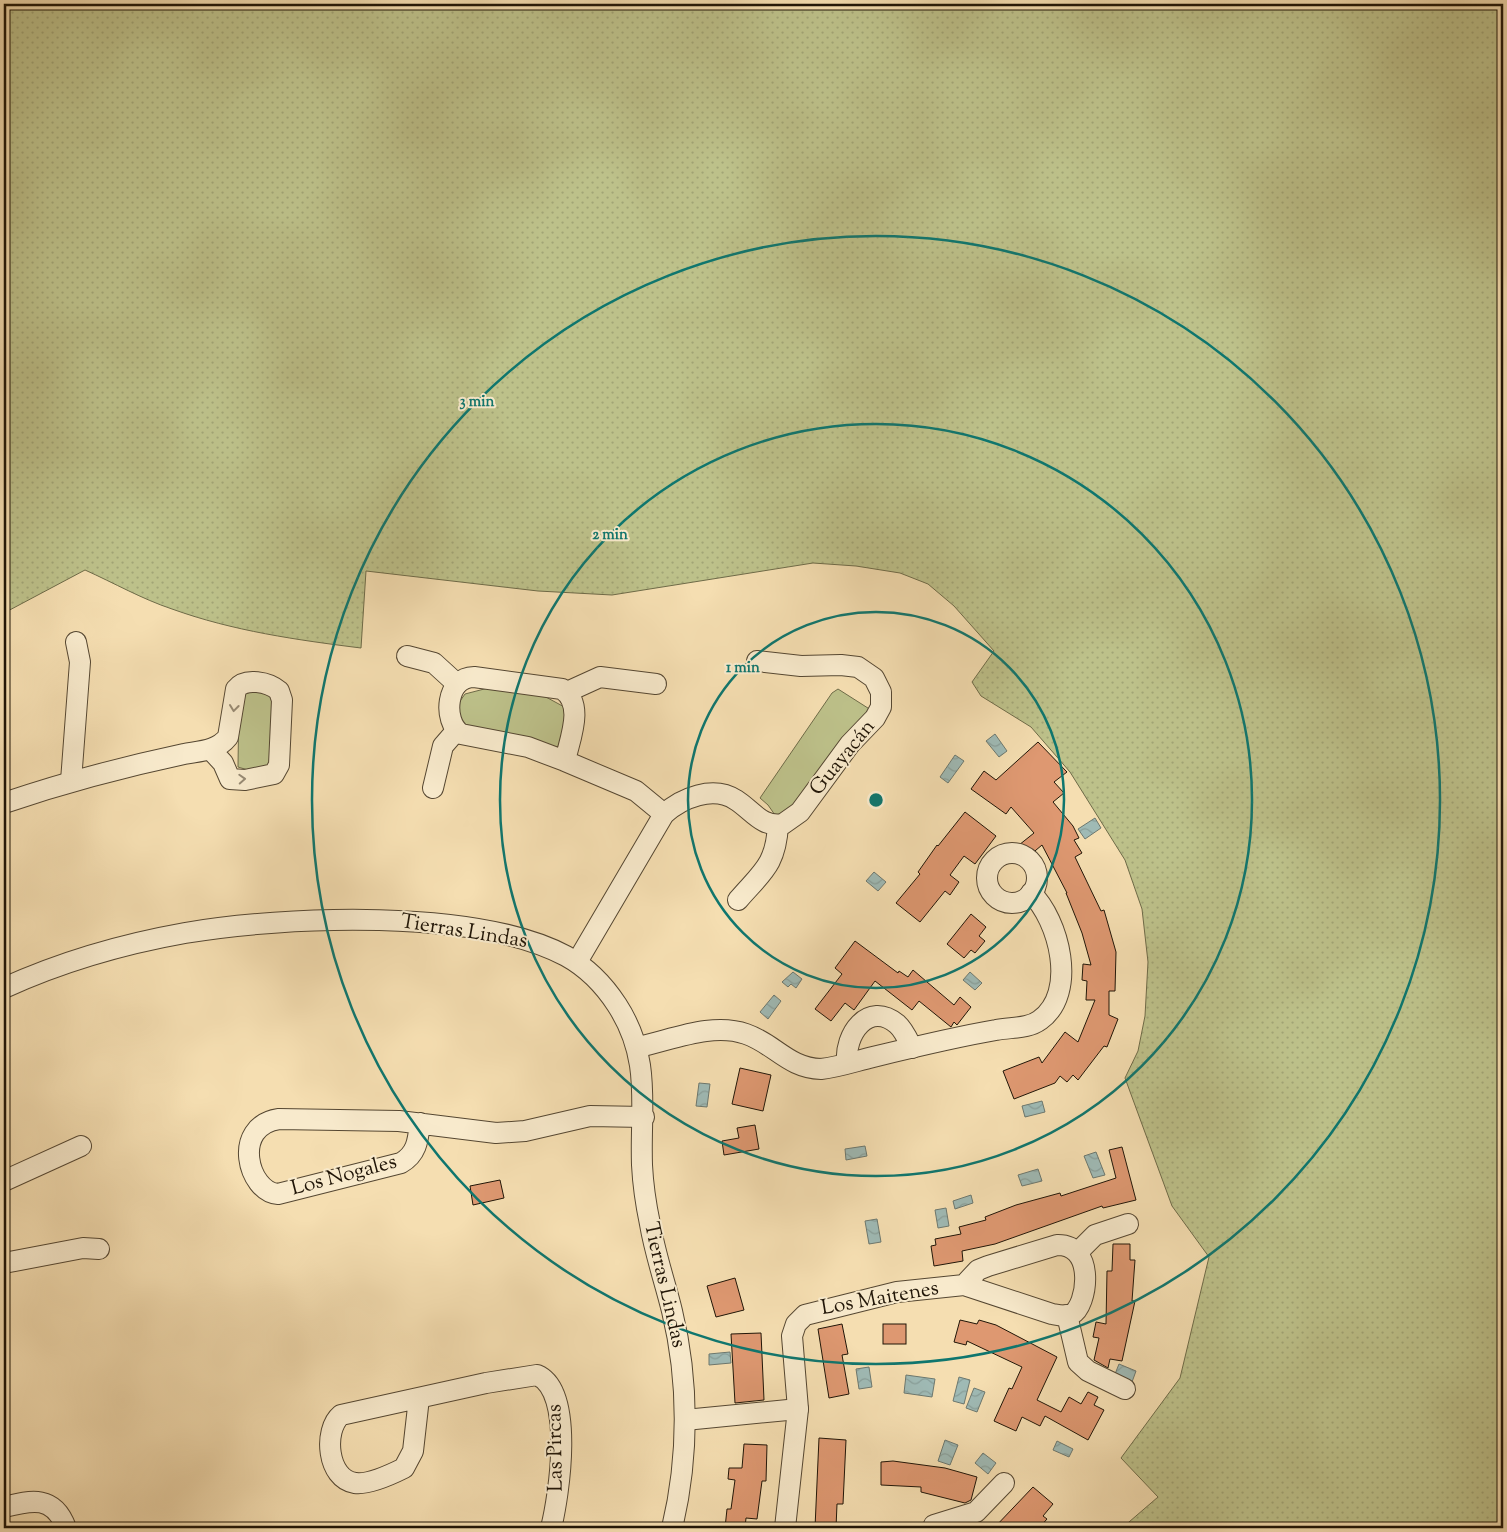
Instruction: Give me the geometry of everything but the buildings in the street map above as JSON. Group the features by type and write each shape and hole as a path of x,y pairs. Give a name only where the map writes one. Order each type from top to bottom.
{"street":[{"path":"71,781 80,662 76,642"},
{"path":"407,656 434,663 457,684"},
{"name":"Guayacán","path":"757,661 812,667 850,665 869,673 881,692 881,706 875,718 845,750 800,812 789,821 778,825"},
{"path":"565,761 575,710 572,697 567,692 557,687 474,677 464,678 457,684 451,698 451,722 456,731 472,738 528,747 565,761 636,790 664,814"},
{"path":"567,692 600,677 656,684"},
{"path":"4,803 71,781 140,762 211,750 224,742 228,737 236,689 239,685 250,682 271,686 279,691 282,700 279,765 274,774 245,780 230,779 222,763 211,750"},
{"path":"433,788 443,746 456,731"},
{"path":"577,962 664,814 688,798 700,795 721,795 737,800 765,823 778,825 776,848 771,860 738,900"},
{"path":"638,1047 704,1031 723,1029 755,1038 787,1060 804,1067 830,1068 984,1032 1028,1026 1039,1021 1049,1012 1056,1001 1060,987 1059,948 1050,918 1031,893"},
{"name":"Tierras Lindas","path":"4,988 66,964 146,941 214,928 298,922 392,921 474,929 536,943 577,962 612,998 625,1020 638,1047 643,1074 642,1166 645,1198 654,1244 676,1332 684,1382 685,1420 680,1489 672,1528"},
{"path":"847,1063 847,1047 853,1031 865,1020 873,1017 889,1019 896,1023 912,1048"},
{"name":"Los Nogales","path":"420,1123 419,1140 413,1154 401,1162 278,1194 263,1189 256,1178 249,1146 253,1134 263,1123 279,1119 420,1123 482,1132 510,1133 590,1116 644,1117"},
{"path":"4,1181 81,1146"},
{"path":"1125,1389 1088,1371 1078,1362 1067,1315 1076,1311 1082,1300 1085,1266 1078,1252 1095,1235 1128,1224"},
{"name":"Los Maitenes","path":"964,1285 984,1267 1049,1248 1066,1246 1078,1252"},
{"path":"4,1263 83,1248 99,1249"},
{"name":"Los Maitenes","path":"785,1528 798,1409 792,1336 796,1324 805,1314 882,1294 964,1285 1052,1314 1067,1315"},
{"name":"Las Pircas","path":"419,1398 413,1451 404,1468 361,1483 350,1481 339,1473 330,1446 331,1429 337,1419 347,1412 531,1374 537,1375 547,1380 555,1393 561,1452 560,1486 551,1528"},
{"path":"685,1420 798,1409"},
{"path":"934,1528 934,1525 976,1512 1004,1483"},
{"path":"4,1507 22,1502 42,1502 55,1509 66,1528"}],"green space":[{"path":"4,4 1503,4 1503,1528 1122,1528 1158,1497 1121,1458 1180,1378 1209,1257 1172,1206 1125,1078 1138,1051 1145,1016 1148,962 1142,909 1125,860 1070,772 1031,727 981,696 972,682 994,651 954,606 928,584 900,573 856,566 813,563 612,595 538,591 366,571 361,648 289,638 195,617 139,596 85,570 4,613"},
{"path":"488,688 533,690 568,709 562,744 557,747 492,730 462,726 458,704 465,694"},
{"path":"838,689 871,710 789,812 775,815 760,798 832,693"},
{"path":"256,691 274,696 273,768 258,773 238,767 239,695"}],"water":[{"path":"995,734 1007,751 999,757 986,741"},
{"path":"955,755 964,761 948,783 940,777"},
{"path":"1095,818 1101,828 1085,839 1078,829"},
{"path":"874,872 886,882 878,891 866,881"},
{"path":"793,972 802,979 796,988 791,984 788,987 782,982"},
{"path":"970,972 982,983 975,990 963,980"},
{"path":"774,995 781,1001 768,1019 760,1012"},
{"path":"699,1083 710,1084 707,1107 696,1106"},
{"path":"1042,1101 1045,1112 1025,1117 1022,1106"},
{"path":"865,1146 867,1156 846,1160 845,1149"},
{"path":"1096,1152 1105,1175 1093,1178 1084,1156"},
{"path":"1038,1169 1042,1181 1022,1186 1018,1175"},
{"path":"971,1195 973,1203 955,1209 953,1201"},
{"path":"946,1208 949,1226 938,1228 935,1210"},
{"path":"877,1219 881,1242 869,1244 865,1221"},
{"path":"730,1352 731,1363 709,1365 709,1354"},
{"path":"1119,1364 1136,1371 1132,1382 1115,1374"},
{"path":"869,1367 872,1387 859,1389 856,1369"},
{"path":"906,1375 935,1379 932,1397 904,1393"},
{"path":"959,1377 970,1380 964,1404 953,1401"},
{"path":"974,1388 985,1392 977,1412 966,1408"},
{"path":"945,1440 958,1445 950,1465 938,1461"},
{"path":"1057,1441 1073,1449 1069,1457 1053,1450"},
{"path":"983,1453 996,1463 988,1474 975,1463"}]}
